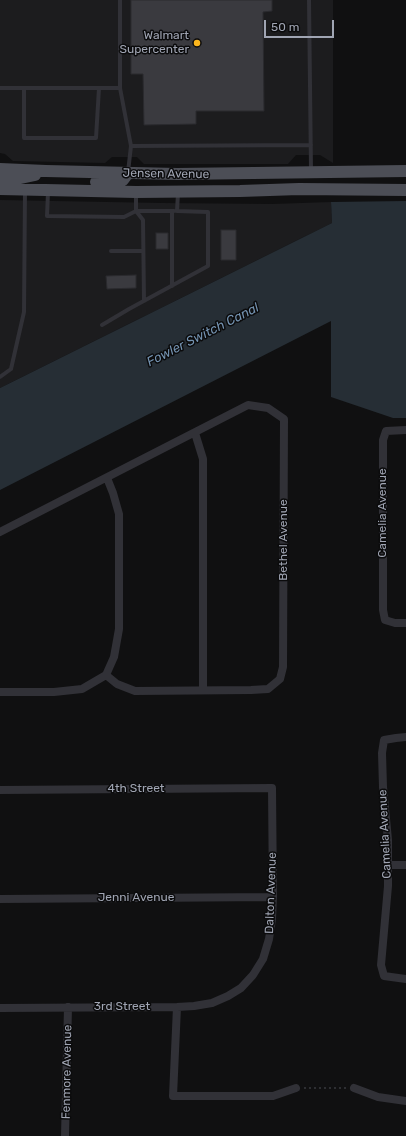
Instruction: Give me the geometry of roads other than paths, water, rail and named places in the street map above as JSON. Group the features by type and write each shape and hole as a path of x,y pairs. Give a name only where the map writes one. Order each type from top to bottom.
{"main road":[{"name":"Jensen Avenue","path":"0,169 127,173 231,174 406,171"},
{"path":"0,179 16,179 46,171"},
{"path":"219,191 241,184 300,183 308,179 311,172"},
{"path":"48,189 54,183 118,182 123,180 127,173"},
{"path":"136,192 138,186 144,184 196,183 231,174"},
{"name":"Jensen Avenue","path":"0,188 136,192 406,190"}],"street":[{"name":"Bethel Avenue","path":"0,532 248,405 268,408 284,419 283,667 280,679 268,689 136,691 117,684 106,675"},
{"name":"Camelia Avenue","path":"406,430 386,430 383,440 383,610 385,620 395,623 406,623"},
{"path":"195,433 203,459 203,690"},
{"path":"0,692 54,692 82,689 106,675 114,656 119,629 119,514 107,478"},
{"name":"Camelia Avenue","path":"406,737 384,740 382,753 383,788 388,840 388,886 381,966 384,976 406,979"},
{"name":"4th Street","path":"0,790 272,788"},
{"name":"Dalton Avenue","path":"241,988 253,975 263,959 269,939 273,897 272,788"},
{"path":"388,865 406,865"},
{"name":"Jenni Avenue","path":"0,899 273,897"},
{"name":"3rd Street","path":"0,1008 194,1006 212,1003 241,988"},
{"name":"Fenmore Avenue","path":"65,1136 68,1007"},
{"path":"177,1007 173,1096 274,1096 296,1088"},
{"path":"354,1088 378,1097 406,1101"}],"lane":[{"path":"120,0 120,88 130,146 127,173"},
{"path":"309,0 311,172"},
{"path":"0,88 120,88"},
{"path":"24,88 24,138 96,138 99,88"},
{"path":"130,146 311,145"},
{"path":"0,377 11,369 24,312 25,189"},
{"path":"48,189 47,216 124,217 136,211 208,212 208,266 102,325"},
{"path":"172,286 174,211 178,191"},
{"path":"136,192 136,211 143,220 144,301"},
{"path":"111,251 144,251"}],"water":[{"name":"Fowler Switch Canal","path":"406,201 406,418 393,418 331,397 331,321 0,490 0,388 332,223 331,202"}],"place":[{"name":"Walmart Supercenter","path":"197,43"}]}
